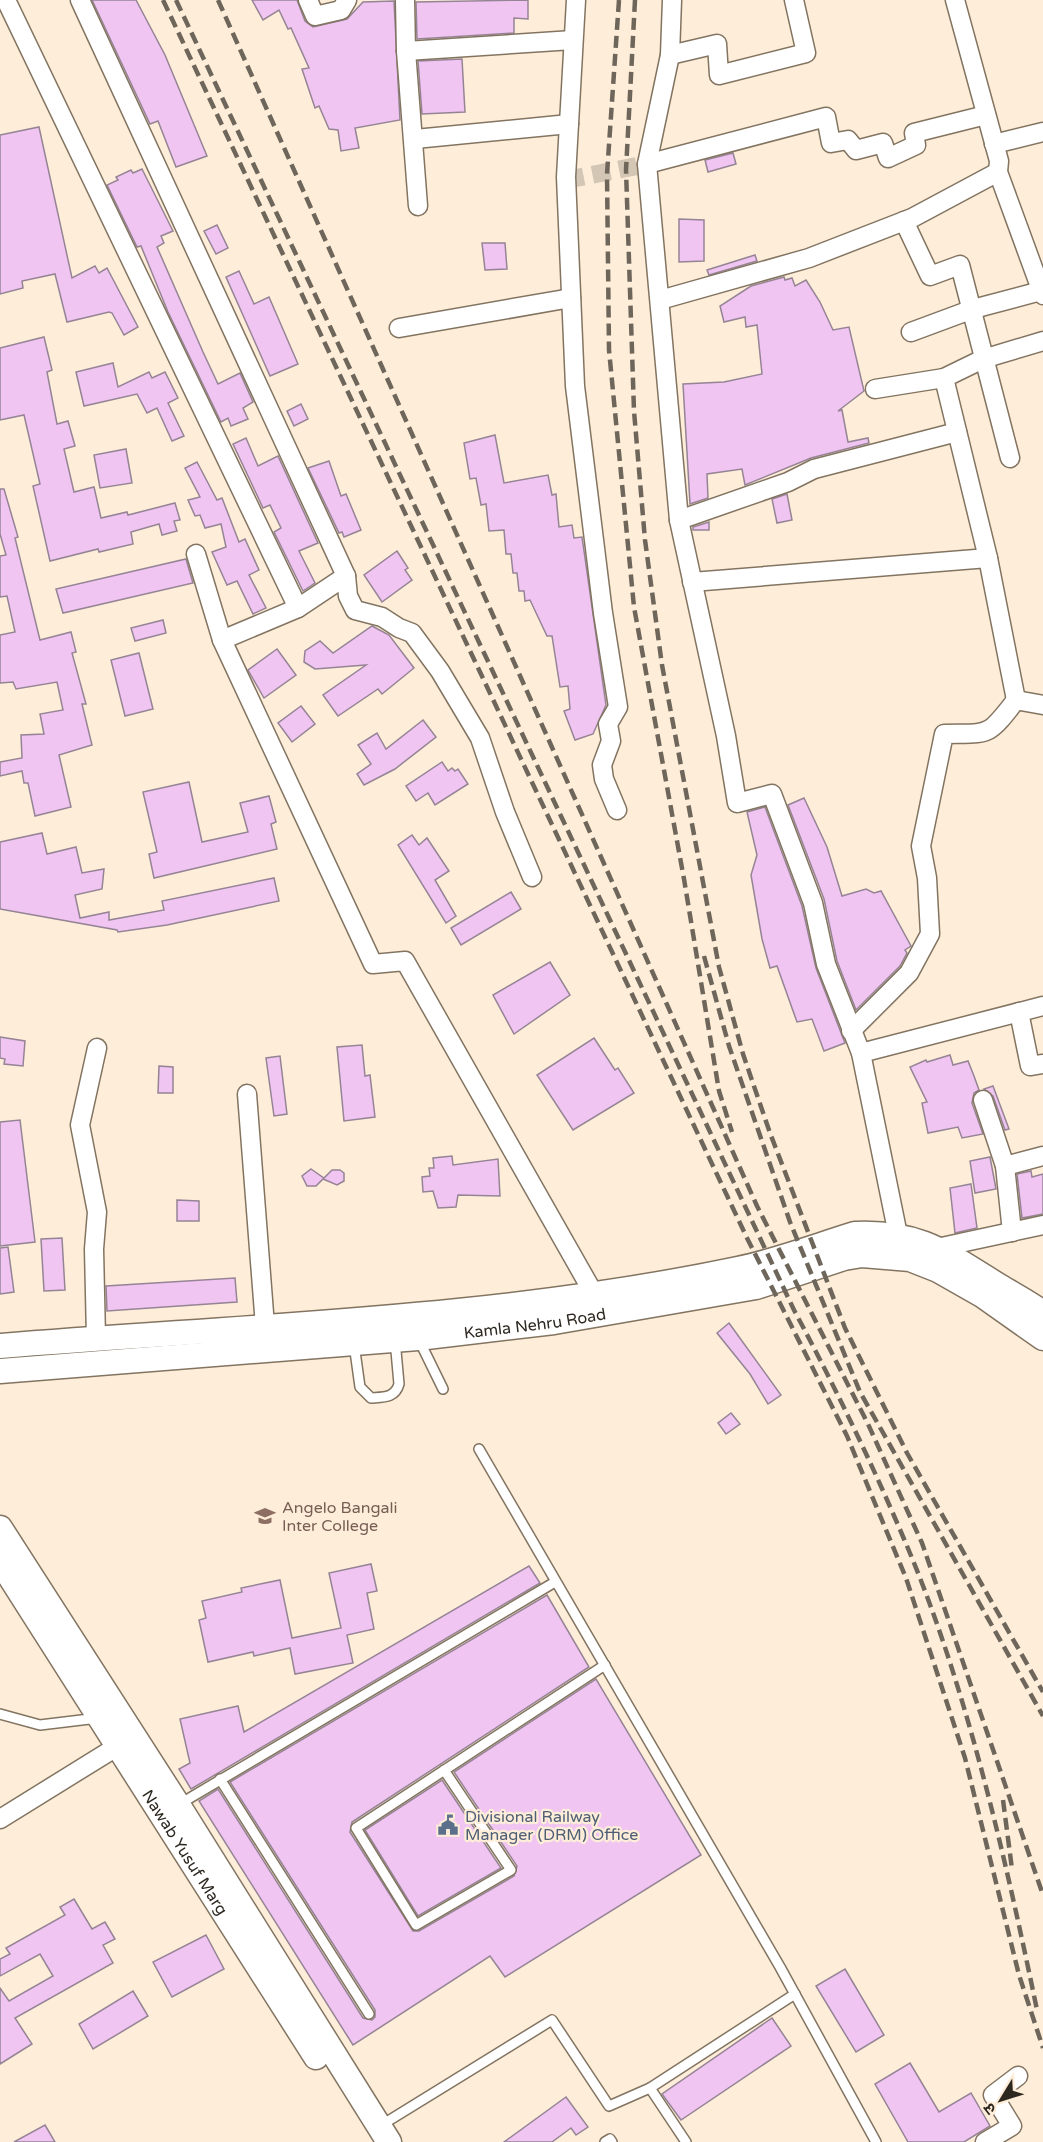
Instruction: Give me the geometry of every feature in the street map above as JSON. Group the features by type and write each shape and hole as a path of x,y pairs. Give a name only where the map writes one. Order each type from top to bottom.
{"main road":[{"name":"Kamla Nehru Road","path":"0,1371 353,1341 455,1323 594,1294 739,1269 855,1234 898,1235 937,1248 1043,1313"},
{"name":"Kamla Nehru Road","path":"0,1346 265,1326 402,1332 455,1323 554,1322 740,1290 844,1258 862,1255 910,1259 938,1270 982,1295 1043,1338"},
{"path":"0,1528 178,1805 379,2137"},
{"name":"Nawab Yusuf Marg","path":"0,1561 118,1746 379,2137"}],"street":[{"path":"6,0 298,608"},
{"path":"80,0 346,576 348,596 355,610 382,617 412,633 467,714 480,738 505,812 532,876"},
{"path":"308,0 315,16 341,10 347,0"},
{"path":"405,0 406,51 415,138 418,206"},
{"path":"576,0 566,177 575,386 603,613 618,708 608,724 611,741 602,765 616,810"},
{"path":"672,0 670,55 647,164 679,520 726,736 736,803 772,794 813,903 826,964 861,1053 898,1235"},
{"path":"670,55 717,44 719,75 806,53 794,0"},
{"path":"912,332 974,309 1042,293 998,172 999,161 955,0"},
{"path":"406,51 573,40"},
{"path":"647,164 826,117 831,143 848,140 856,150 883,143 888,158 916,145 914,133 986,115"},
{"path":"415,138 568,124"},
{"path":"994,144 1043,132"},
{"path":"660,300 809,258 904,221 998,172"},
{"path":"904,221 930,276 960,265 974,309 984,359 1010,458"},
{"path":"399,328 571,298"},
{"path":"875,388 944,378 984,359 1043,341"},
{"path":"851,1031 909,973 930,934 927,878 921,846 944,734 984,733 995,728 1016,700 988,558 944,378"},
{"path":"679,520 788,482 814,469 957,432"},
{"path":"196,554 222,640 373,964 405,961 594,1294"},
{"path":"692,582 988,558"},
{"path":"222,640 298,608 346,576"},
{"path":"1016,700 1043,705"},
{"path":"861,1053 1043,1006"},
{"path":"1019,1012 1030,1066 1043,1064"},
{"path":"96,1338 94,1249 97,1212 80,1125 97,1048"},
{"path":"247,1094 265,1326"},
{"path":"983,1100 1005,1166 1012,1232"},
{"path":"1005,1166 1043,1156"},
{"path":"937,1248 1043,1225"},
{"path":"0,1819 118,1746"},
{"path":"985,2142 1012,2126 993,2095 1018,2076"}],"lane":[{"path":"353,1341 360,1387 371,1398 392,1396 397,1391 402,1332"},
{"path":"402,1332 443,1389"},
{"path":"479,1449 795,1994 876,2142"},
{"path":"178,1805 555,1582"},
{"path":"444,1770 511,1870 416,1925 356,1828 444,1770 605,1665"},
{"path":"0,1714 40,1725 101,1718"},
{"path":"220,1779 369,2014"},
{"path":"379,2137 552,2020 609,2106 650,2088 795,1994"},
{"path":"650,2088 686,2142"},
{"path":"605,2142 610,2139 612,2142"}],"building":[{"path":"92,0 136,0 165,55 207,156 176,167 158,121 150,124"},
{"path":"252,0 297,0 305,21 313,27 347,19 363,2 394,1 400,120 355,128 359,148 341,151 338,130 329,129 319,106 315,108 302,69 309,68 291,28 288,29 279,10 263,20"},
{"path":"528,0 528,19 514,18 514,33 417,39 416,2"},
{"path":"462,59 465,112 422,114 418,61"},
{"path":"39,127 72,278 95,266 99,273 107,268 138,327 124,335 112,313 109,312 67,322 55,274 22,281 23,288 0,294 0,135"},
{"path":"733,153 736,164 708,172 705,160"},
{"path":"142,169 173,231 161,236 164,243 157,247 218,384 240,373 253,402 243,408 248,419 231,426 228,418 221,422 168,312 141,246 137,247 107,185 118,180 116,177 131,170 133,173"},
{"path":"679,219 704,220 704,261 679,262"},
{"path":"217,225 228,248 216,254 204,231"},
{"path":"482,243 505,243 507,269 485,270"},
{"path":"755,255 757,261 709,275 707,270"},
{"path":"239,271 254,304 269,297 298,364 270,376 226,277"},
{"path":"784,277 785,280 792,278 795,286 806,280 820,302 833,330 849,327 864,391 838,411 842,410 848,442 868,438 869,443 811,458 745,485 742,469 707,474 708,498 690,504 683,384 724,382 762,374 757,325 746,327 745,317 724,322 720,306 751,286"},
{"path":"44,337 52,370 47,372 57,424 68,421 75,446 64,449 74,492 94,487 101,518 127,512 128,515 175,503 180,520 174,521 177,531 162,535 159,524 131,532 133,544 99,552 98,549 50,561 33,486 40,484 24,415 0,420 0,348"},
{"path":"113,363 118,387 149,372 152,378 165,372 178,398 168,403 184,436 172,441 157,408 147,413 137,394 84,406 76,372"},
{"path":"301,404 308,419 294,426 287,411"},
{"path":"495,435 504,483 548,475 552,495 556,494 559,527 572,525 574,538 582,537 606,705 593,734 575,740 564,711 570,709 568,686 560,687 552,636 547,636 530,600 525,601 524,591 519,591 517,573 513,573 511,554 506,554 504,530 489,531 486,504 481,505 476,478 470,479 464,443"},
{"path":"246,438 258,466 278,456 318,543 299,551 315,583 303,591 274,532 281,528 270,505 263,508 233,444"},
{"path":"126,449 132,483 100,488 94,455"},
{"path":"329,461 341,496 346,494 361,530 344,537 342,532 339,533 308,468"},
{"path":"197,462 217,500 222,498 239,542 245,539 259,570 249,575 266,608 253,614 237,581 227,585 212,552 226,547 221,524 205,528 200,515 195,516 188,500 200,497 185,468"},
{"path":"0,489 4,489 18,537 15,538 40,640 71,632 76,652 72,653 86,704 82,704 92,745 59,755 71,807 35,816 28,783 24,783 22,771 0,776 0,762 22,758 21,735 44,734 40,714 63,710 57,682 16,689 13,682 0,683 0,635 15,632 7,596 0,597 0,556 6,555 0,534"},
{"path":"787,494 792,520 777,523 772,499"},
{"path":"709,522 709,530 693,530 693,527"},
{"path":"397,551 408,568 405,570 412,580 382,602 364,575"},
{"path":"186,559 193,583 63,613 56,589"},
{"path":"163,620 166,633 135,641 131,628"},
{"path":"372,626 389,635 414,668 382,694 378,689 338,716 323,695 366,665 315,669 304,662 305,651 320,641 333,653"},
{"path":"277,649 296,675 264,698 248,670"},
{"path":"139,653 153,709 125,716 111,660"},
{"path":"301,706 315,724 292,742 278,723"},
{"path":"423,720 436,737 395,769 364,785 357,774 371,764 358,745 377,733 386,749"},
{"path":"442,762 448,771 452,768 455,771 458,769 468,784 435,805 428,793 416,801 406,786"},
{"path":"189,782 202,842 248,832 240,803 269,796 276,822 271,824 277,849 154,878 149,854 157,852 143,792"},
{"path":"804,798 827,847 842,896 866,889 874,893 881,891 911,946 905,950 907,953 900,966 856,1010 837,961 824,899 788,805"},
{"path":"765,807 802,906 816,968 845,1043 824,1051 812,1019 797,1022 777,966 770,968 762,939 751,875 757,855 747,812"},
{"path":"42,833 47,854 76,847 82,873 104,869 102,889 75,895 80,918 109,912 109,920 164,910 162,901 274,878 279,901 167,925 118,932 0,909 0,842"},
{"path":"412,835 419,845 427,838 449,871 435,880 456,916 446,923 398,845"},
{"path":"511,892 521,909 461,945 451,928"},
{"path":"550,962 570,995 514,1034 493,995"},
{"path":"0,1037 25,1041 23,1066 4,1064 5,1059 0,1058"},
{"path":"594,1038 615,1070 618,1068 634,1093 573,1130 537,1075"},
{"path":"362,1045 365,1076 370,1075 375,1117 344,1121 337,1047"},
{"path":"950,1055 953,1065 968,1061 979,1090 974,1093 972,1103 983,1134 962,1138 958,1127 928,1133 922,1103 927,1102 910,1067 926,1060 927,1062"},
{"path":"280,1056 287,1114 274,1116 266,1058"},
{"path":"159,1066 173,1067 173,1093 158,1093"},
{"path":"993,1086 1009,1129 1005,1130 993,1096 984,1089"},
{"path":"20,1120 35,1242 0,1246 0,1122"},
{"path":"452,1156 453,1165 498,1159 500,1196 458,1195 456,1207 438,1208 433,1191 423,1192 422,1177 430,1176 429,1168 434,1168 433,1158"},
{"path":"990,1157 996,1189 975,1193 970,1161"},
{"path":"311,1169 324,1178 332,1170 340,1170 344,1173 344,1181 337,1185 323,1179 316,1186 307,1186 302,1176"},
{"path":"1031,1171 1032,1177 1043,1174 1043,1214 1022,1218 1017,1174"},
{"path":"971,1184 977,1228 955,1233 950,1188"},
{"path":"177,1200 199,1201 199,1221 177,1221"},
{"path":"62,1238 65,1290 44,1291 41,1239"},
{"path":"8,1247 14,1292 0,1294 0,1248"},
{"path":"235,1278 237,1302 107,1311 106,1286"},
{"path":"729,1323 781,1395 768,1404 750,1374 717,1333"},
{"path":"731,1413 740,1424 726,1434 718,1423"},
{"path":"371,1564 377,1591 367,1593 374,1629 347,1635 353,1663 295,1674 290,1648 254,1656 253,1652 208,1662 199,1620 206,1618 202,1601 242,1592 241,1588 280,1580 292,1638 341,1628 329,1573"},
{"path":"529,1566 540,1583 191,1789 179,1769 190,1763 180,1719 238,1706 244,1732"},
{"name":"Divisional Railway Manager (DRM) Office","path":"547,1595 589,1667 352,1822 350,1832 413,1931 419,1931 514,1876 517,1866 454,1772 596,1679 701,1855 505,1977 490,1956 353,2045 199,1801 218,1789 363,2018 372,2020 375,2017 375,2010 230,1782"},
{"path":"442,1780 501,1868 418,1916 365,1830"},
{"path":"74,1899 92,1929 105,1922 115,1939 103,1945 113,1963 15,2018 32,2044 0,2064 0,1988 9,2001 53,1976 40,1954 0,1976 0,1959 10,1954 6,1948 65,1915 60,1907"},
{"path":"206,1935 224,1969 172,1997 153,1962"},
{"path":"845,1969 884,2035 856,2052 816,1986"},
{"path":"133,1991 148,2016 93,2049 79,2024"},
{"path":"772,2018 791,2046 681,2120 662,2094"},
{"path":"910,2063 939,2112 971,2093 990,2126 964,2142 908,2142 875,2084"},
{"path":"566,2097 588,2127 576,2135 571,2128 552,2142 504,2142"},
{"path":"45,2125 55,2142 14,2142"}],"tunnel":[{"path":"566,180 647,164"}],"railway":[{"path":"163,0 747,1238 847,1436 906,1578 965,1758 1019,1975 1043,2048"},
{"path":"176,0 794,1310 865,1452 904,1539 946,1652 982,1771 1037,2010"},
{"path":"218,0 757,1206 868,1424 922,1543 1043,1895"},
{"path":"619,0 607,174 609,350 634,607 684,879 719,1091 732,1132"},
{"path":"635,0 626,170 634,411 645,540 662,665 719,967 743,1054 770,1133 845,1328 907,1453 1043,1692"},
{"path":"704,956 729,1046 790,1222 860,1392 1043,1716"},
{"path":"1003,1800 1012,1869"}],"place":[{"name":"Angelo Bangali Inter College","path":"265,1516"},
{"name":"Divisional Railway Manager (DRM) Office","path":"448,1825"}]}
